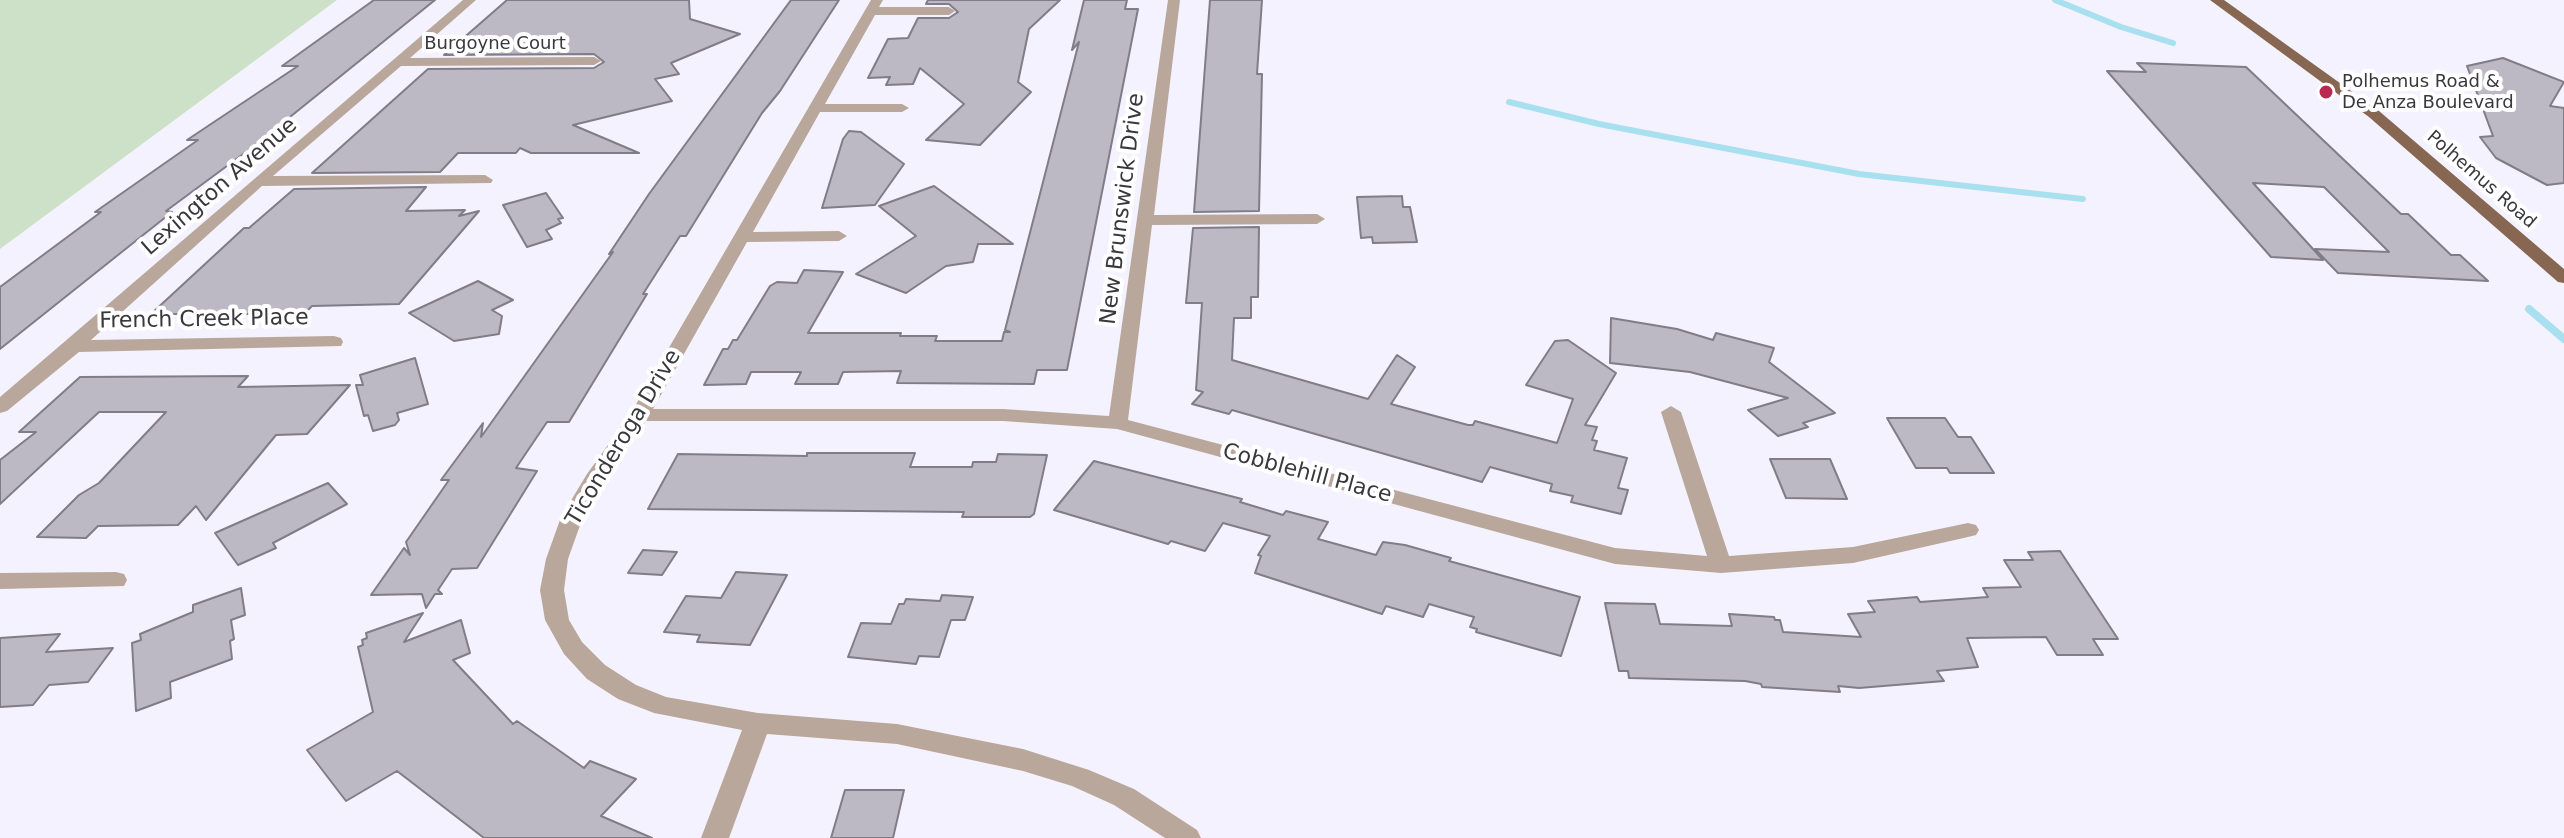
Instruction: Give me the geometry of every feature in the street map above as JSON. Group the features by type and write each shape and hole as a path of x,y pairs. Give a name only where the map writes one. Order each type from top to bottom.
{"main road":[{"name":"Polhemus Road","path":"2216,0 2365,107 2564,278"}],"street":[{"name":"Lexington Avenue","path":"0,407 470,0"},
{"name":"New Brunswick Drive","path":"1118,423 1174,0"},
{"path":"874,5 949,11"},
{"name":"Ticonderoga Drive","path":"874,5 818,108 640,415 594,479 572,517 557,559 552,590 557,620 573,648 596,672 627,692 663,706 758,723 897,734 1023,760 1080,778 1124,797 1187,838"},
{"name":"Burgoyne Court","path":"397,62 594,61"},
{"path":"818,108 902,108"},
{"path":"258,181 485,180"},
{"path":"1143,220 1317,219"},
{"path":"742,237 839,236"},
{"name":"French Creek Place","path":"74,346 334,342"},
{"path":"1671,412 1721,565"},
{"name":"Cobblehill Place","path":"640,415 1003,415 1118,423 1615,556 1721,565 1853,555 1968,530"},
{"path":"0,581 116,580"},
{"path":"715,838 758,723"}],"green space":[{"path":"0,0 337,0 0,249"}],"building":[{"path":"374,0 435,0 254,146 166,211 172,212 0,349 0,287 101,212 95,212 198,140 187,140 298,66 282,66"},
{"path":"507,0 689,0 690,19 740,34 671,63 679,74 655,79 672,101 573,125 639,153 531,153 520,148 516,153 458,153 440,172 312,173 428,69 594,68 604,62 594,54 444,55"},
{"path":"791,0 839,0 780,91 762,113 686,236 680,236 569,422 547,422 516,468 537,471 477,568 452,569 438,590 442,594 435,594 426,608 422,594 371,595 404,548 410,555 406,542 449,480 441,480 483,423 481,437 613,252 609,254 649,194"},
{"path":"928,0 1060,0 1029,29 1018,82 1031,92 980,145 926,140 964,104 920,68 913,84 886,85 890,77 868,78 888,39 908,38 918,18 949,18 958,12 949,4 926,4"},
{"path":"1084,0 1127,0 1125,9 1138,9 1067,370 1037,370 1034,384 897,383 901,371 843,372 838,384 795,384 801,372 751,372 746,384 704,385 723,349 728,349 733,340 737,340 770,286 777,282 797,283 804,270 843,272 808,333 901,333 900,336 937,336 935,341 1002,341 1004,332 1010,332 1005,330 1079,42 1072,50"},
{"path":"1210,0 1262,0 1257,74 1262,74 1259,211 1194,212"},
{"path":"2503,58 2564,82 2550,106 2564,108 2564,183 2547,185 2496,158 2480,137 2493,136 2467,66"},
{"path":"2137,63 2246,67 2401,214 2408,214 2451,255 2460,255 2488,281 2338,273 2315,249 2389,252 2324,187 2253,183 2323,260 2271,257 2107,71 2146,72"},
{"path":"849,131 861,132 904,164 875,205 822,208 843,139"},
{"path":"934,186 1013,244 978,244 973,262 946,266 906,293 856,274 916,236 879,206"},
{"path":"426,187 406,211 465,210 459,216 479,211 399,304 312,306 304,314 151,314 244,228 249,228 294,189"},
{"path":"546,193 563,218 558,219 561,223 546,230 552,239 527,247 503,205"},
{"path":"1402,196 1403,207 1410,207 1417,242 1373,243 1372,237 1361,238 1357,197"},
{"path":"1259,227 1258,297 1251,297 1251,318 1234,318 1232,360 1368,399 1397,355 1415,367 1391,404 1468,425 1473,425 1475,421 1557,443 1573,399 1526,385 1555,341 1568,340 1616,373 1585,425 1597,427 1592,440 1597,441 1594,450 1627,458 1618,488 1628,490 1621,514 1571,502 1573,496 1550,491 1552,484 1490,467 1482,482 1232,410 1229,414 1192,404 1203,392 1196,390 1202,303 1186,303 1193,228"},
{"path":"478,281 513,300 492,310 502,316 499,334 454,341 409,313"},
{"path":"1611,318 1677,329 1713,340 1716,333 1774,348 1769,362 1835,413 1803,423 1808,427 1778,436 1748,410 1788,398 1690,372 1610,363"},
{"path":"415,358 428,404 397,413 399,420 395,425 373,431 368,415 364,416 356,385 363,385 360,375"},
{"path":"248,376 238,387 350,385 307,434 276,435 206,520 196,506 178,525 98,526 86,538 37,537 79,495 99,483 166,412 99,412 0,504 0,460 36,432 19,432 80,377"},
{"path":"1887,418 1945,418 1958,437 1971,437 1994,473 1950,473 1947,468 1916,468"},
{"path":"807,453 915,453 910,467 972,467 973,462 996,462 998,454 1047,455 1034,514 1030,517 962,517 964,512 648,509 678,454 807,456"},
{"path":"1770,459 1830,459 1847,499 1786,498"},
{"path":"1094,461 1242,499 1240,502 1283,515 1286,511 1328,522 1318,539 1376,555 1383,542 1405,545 1451,558 1449,561 1580,597 1561,656 1476,632 1477,629 1470,627 1474,617 1429,604 1423,617 1386,606 1382,614 1255,573 1261,556 1258,555 1270,536 1223,523 1205,551 1171,541 1168,544 1054,510"},
{"path":"328,483 347,504 273,543 276,548 238,565 215,533"},
{"path":"643,550 677,552 662,575 628,573"},
{"path":"2060,551 2118,639 2093,639 2103,655 2057,655 2046,637 1967,638 1978,667 1937,671 1944,681 1859,688 1838,686 1840,692 1762,687 1761,684 1745,681 1629,678 1628,671 1619,671 1605,603 1655,604 1660,624 1732,626 1729,614 1774,617 1780,620 1783,632 1861,637 1848,614 1875,612 1868,601 1917,597 1920,602 1988,597 1983,588 2021,587 2004,560 2033,560 2028,552"},
{"path":"736,572 787,575 750,645 697,642 700,635 664,632 686,596 721,598"},
{"path":"241,588 245,615 231,620 234,639 230,641 232,659 170,682 171,698 136,711 132,643 141,640 140,634 193,612 193,605"},
{"path":"942,595 973,597 965,620 951,620 939,657 919,656 916,664 848,657 861,623 891,624 899,604 904,604 906,599 940,601"},
{"path":"423,613 404,642 461,620 470,653 453,660 513,724 517,721 584,768 590,761 636,779 601,816 652,838 484,838 397,771 346,801 307,750 373,712 358,647 367,638 366,633"},
{"path":"60,634 46,652 113,648 88,682 49,685 33,705 0,707 0,638"},
{"path":"845,790 904,790 893,838 831,838"}],"waterway":[{"path":"2055,0 2121,27 2173,43"},
{"path":"1509,102 1599,124 1859,174 2083,199"},
{"path":"2529,309 2564,339"}],"place":[{"name":"Polhemus Road & De Anza Boulevard","path":"2326,92"}]}
